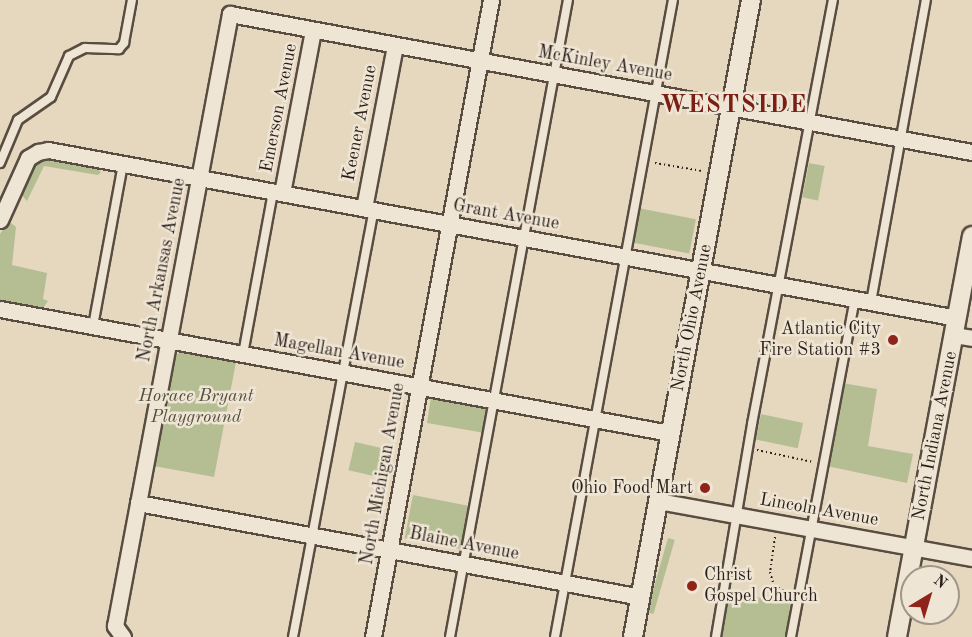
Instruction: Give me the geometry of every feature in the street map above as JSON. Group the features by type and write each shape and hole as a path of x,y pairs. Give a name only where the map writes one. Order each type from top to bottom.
{"street":[{"name":"North Michigan Avenue","path":"373,637 491,0"},
{"name":"North Ohio Avenue","path":"633,637 751,0"},
{"name":"McKinley Avenue","path":"230,15 972,152"},
{"name":"North Arkansas Avenue","path":"124,637 115,626 230,15"},
{"name":"Emerson Avenue","path":"278,193 313,30"},
{"name":"Keener Avenue","path":"369,209 395,45"},
{"name":"Grant Avenue","path":"0,220 28,158 38,152 48,150 871,302 955,327 972,338"},
{"name":"North Indiana Avenue","path":"897,637 972,236"},
{"name":"Magellan Avenue","path":"0,309 670,433"},
{"name":"Lincoln Avenue","path":"658,501 972,558"},
{"name":"Blaine Avenue","path":"138,503 640,597"}],"lane":[{"path":"0,163 18,120 51,97 69,56 85,48 119,49 124,43 132,0"},
{"path":"450,637 568,0"},
{"path":"555,637 673,0"},
{"path":"716,637 833,0"},
{"path":"871,302 926,0"},
{"path":"93,326 123,164"},
{"path":"243,354 278,193"},
{"path":"294,637 344,372 369,209"},
{"path":"791,637 855,299"}],"path":[{"path":"643,161 719,174"},
{"path":"749,448 823,464"},
{"path":"778,523 770,572 774,586 799,595"}],"green space":[{"path":"41,158 97,168 101,172 98,175 44,166 27,201 20,193 22,181 36,160"},
{"path":"809,163 825,166 818,200 802,197"},
{"path":"638,208 696,219 689,254 631,242"},
{"path":"11,223 16,227 12,265 47,273 43,299 48,301 43,308 0,301 0,234 5,226"},
{"name":"Horace Bryant Playground","path":"180,351 236,362 214,477 154,466 173,360"},
{"path":"842,383 877,389 868,446 913,454 907,483 827,466"},
{"path":"431,397 486,407 488,410 485,433 427,423"},
{"path":"761,414 803,423 798,448 756,439"},
{"path":"355,442 391,450 385,479 348,470"},
{"path":"413,495 472,506 464,550 405,538"},
{"path":"668,538 675,540 654,614 647,612"},
{"path":"728,592 790,603 787,637 719,637"}],"place":[{"name":"Atlantic City Fire Station #3","path":"893,340"},
{"name":"Ohio Food Mart","path":"705,488"},
{"name":"Christ Gospel Church","path":"692,586"}],"district":[{"name":"WESTSIDE","path":"734,107"}]}
